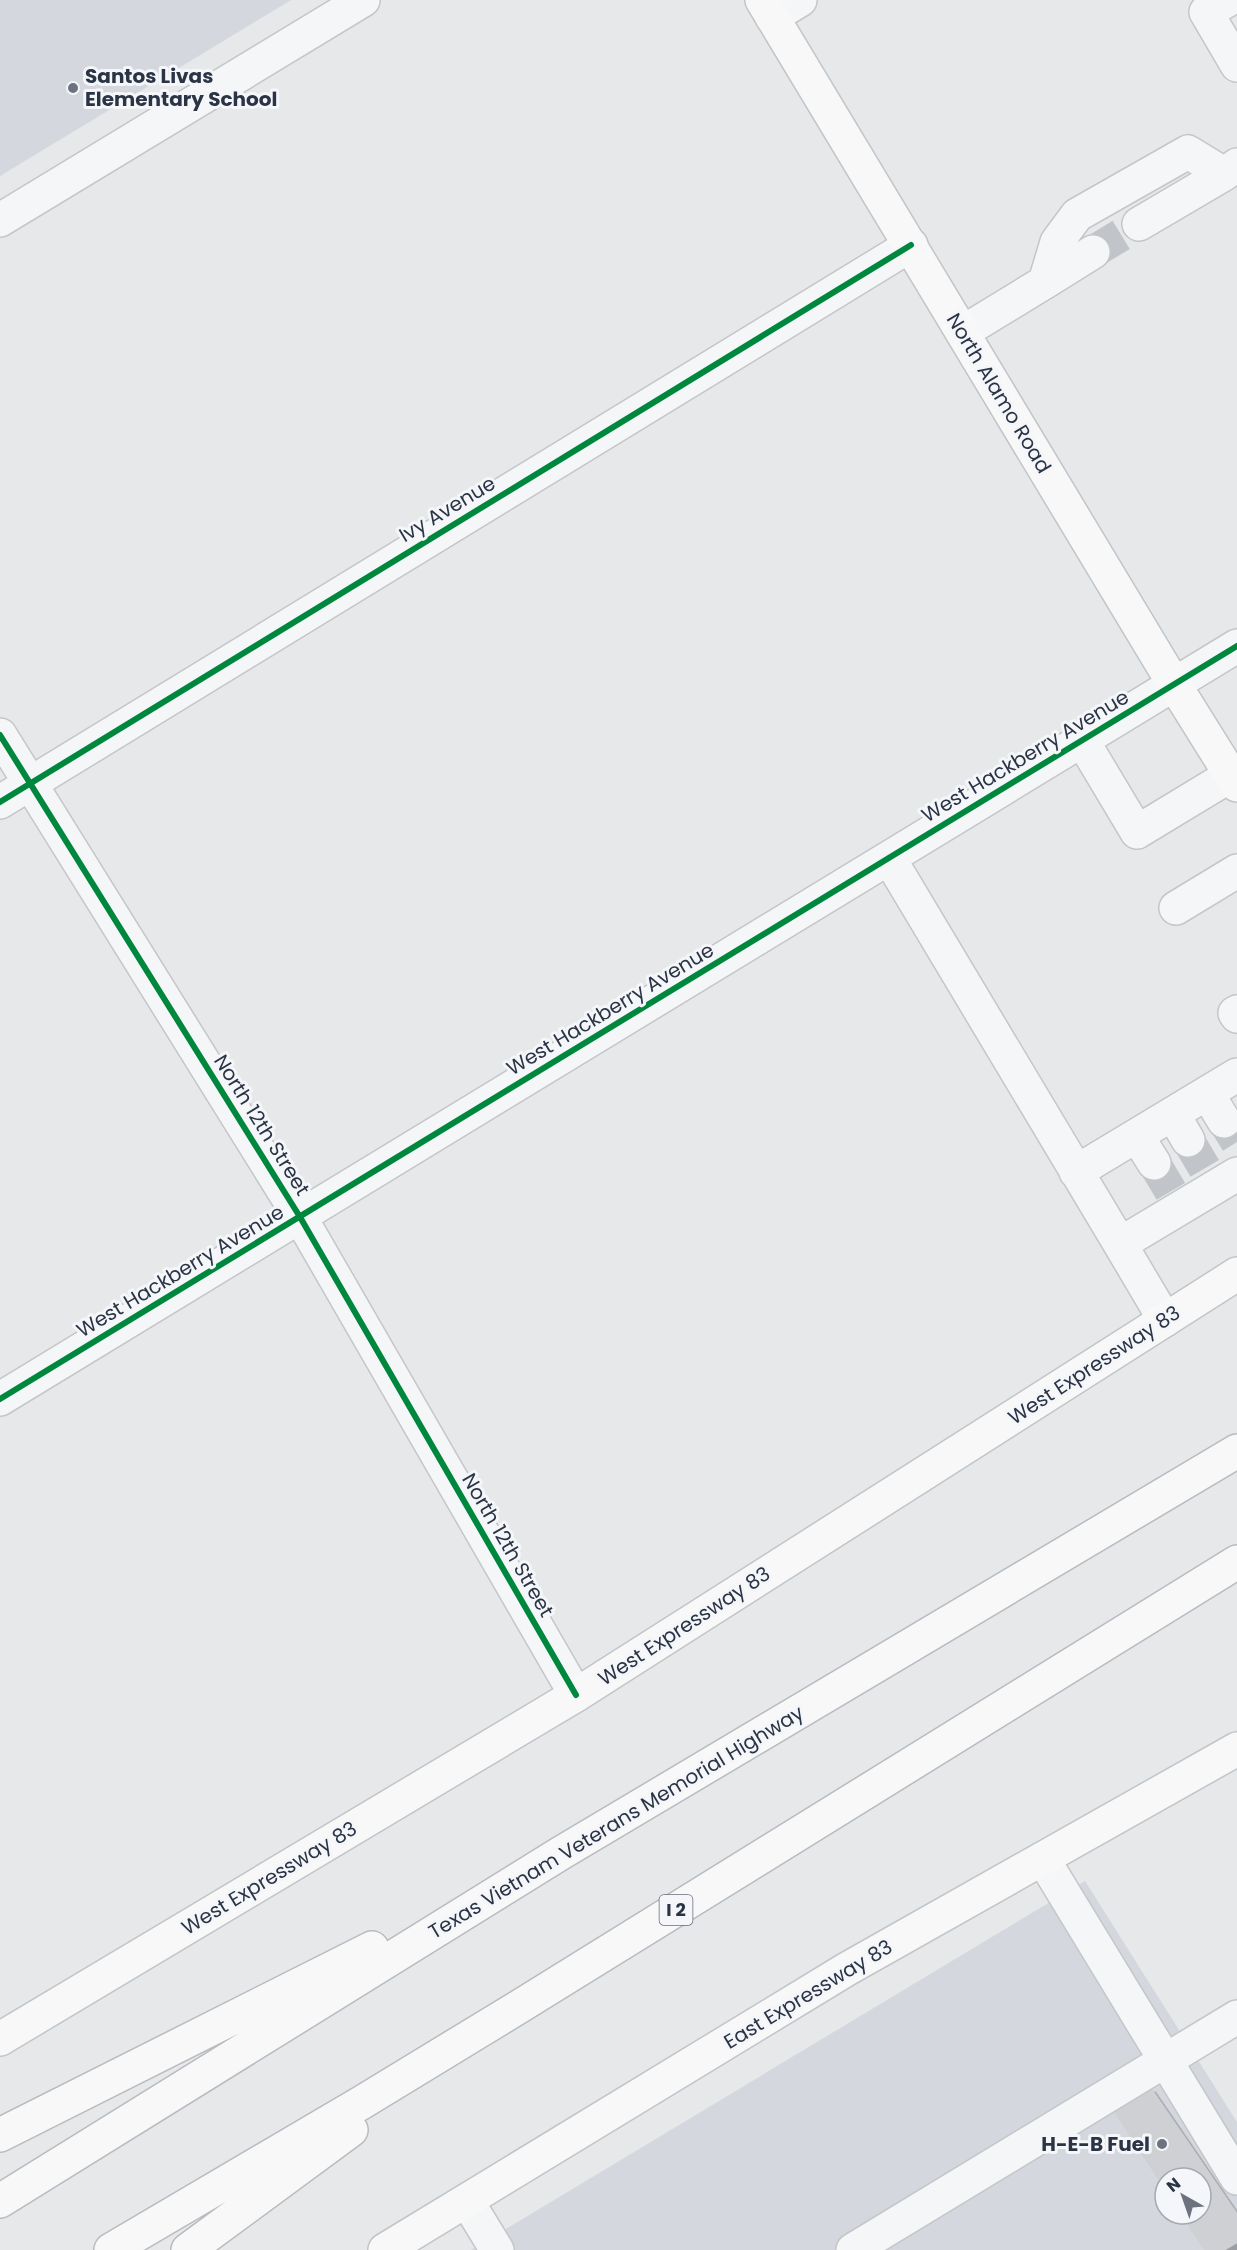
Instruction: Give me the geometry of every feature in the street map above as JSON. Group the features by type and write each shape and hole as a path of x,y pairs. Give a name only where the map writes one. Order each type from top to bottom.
{"main road":[{"name":"North Alamo Road","path":"767,8 1174,684 1234,778"},
{"name":"West Expressway 83","path":"0,2039 576,1695 1237,1274"},
{"name":"Texas Vietnam Veterans Memorial Highway","path":"0,2201 561,1853 1237,1451"},
{"name":"I 2","path":"111,2250 517,2008 1237,1562"},
{"name":"East Expressway 83","path":"385,2250 847,1969 1237,1749"},
{"path":"0,2135 561,1853"},
{"path":"188,2250 517,2008"}],"street":[{"path":"0,220 363,0"},
{"path":"767,8 800,0"},
{"path":"1228,0 1206,12 1237,65"},
{"path":"1045,282 1057,242 1077,215 1188,152 1231,169"},
{"path":"1139,224 1231,169"},
{"name":"Ivy Avenue","path":"0,802 911,245"},
{"path":"963,332 1093,252"},
{"name":"West Hackberry Avenue","path":"0,1399 1237,646"},
{"name":"North 12th Street","path":"0,735 300,1217 576,1695"},
{"path":"1082,740 1137,832 1234,778"},
{"path":"889,858 1165,1320"},
{"path":"1176,908 1237,871"},
{"path":"1076,1172 1137,1136 1180,1127 1207,1093 1237,1075"},
{"path":"1207,1093 1224,1121"},
{"path":"1137,1136 1154,1163"},
{"path":"1120,1244 1177,1202 1220,1178"},
{"path":"1042,1859 1237,2178"},
{"path":"853,2250 1237,2017"},
{"path":"467,2201 497,2250"}],"shaded area":[{"name":"Santos Livas Elementary School","path":"0,0 291,0 0,176"},
{"path":"1085,1881 1237,2122 1237,2250 471,2250"}],"building":[{"name":"H-E-B Fuel","path":"1150,2086 1205,2166 1153,2166 1153,2172 1112,2109"},
{"name":"H-E-B Fuel","path":"1213,2178 1237,2213 1237,2243 1225,2250 1204,2250 1188,2226 1213,2226"}],"tunnel":[{"path":"1093,252 1139,224"},
{"path":"1224,1121 1237,1142"},
{"path":"1188,1140 1208,1174"},
{"path":"1154,1163 1173,1195"}],"cycle path":[{"path":"0,802 911,245"},
{"path":"0,1399 1237,646"},
{"path":"0,735 300,1217 576,1695"}],"place":[{"name":"Santos Livas Elementary School","path":"73,88"},
{"name":"H-E-B Fuel","path":"1162,2144"}]}
